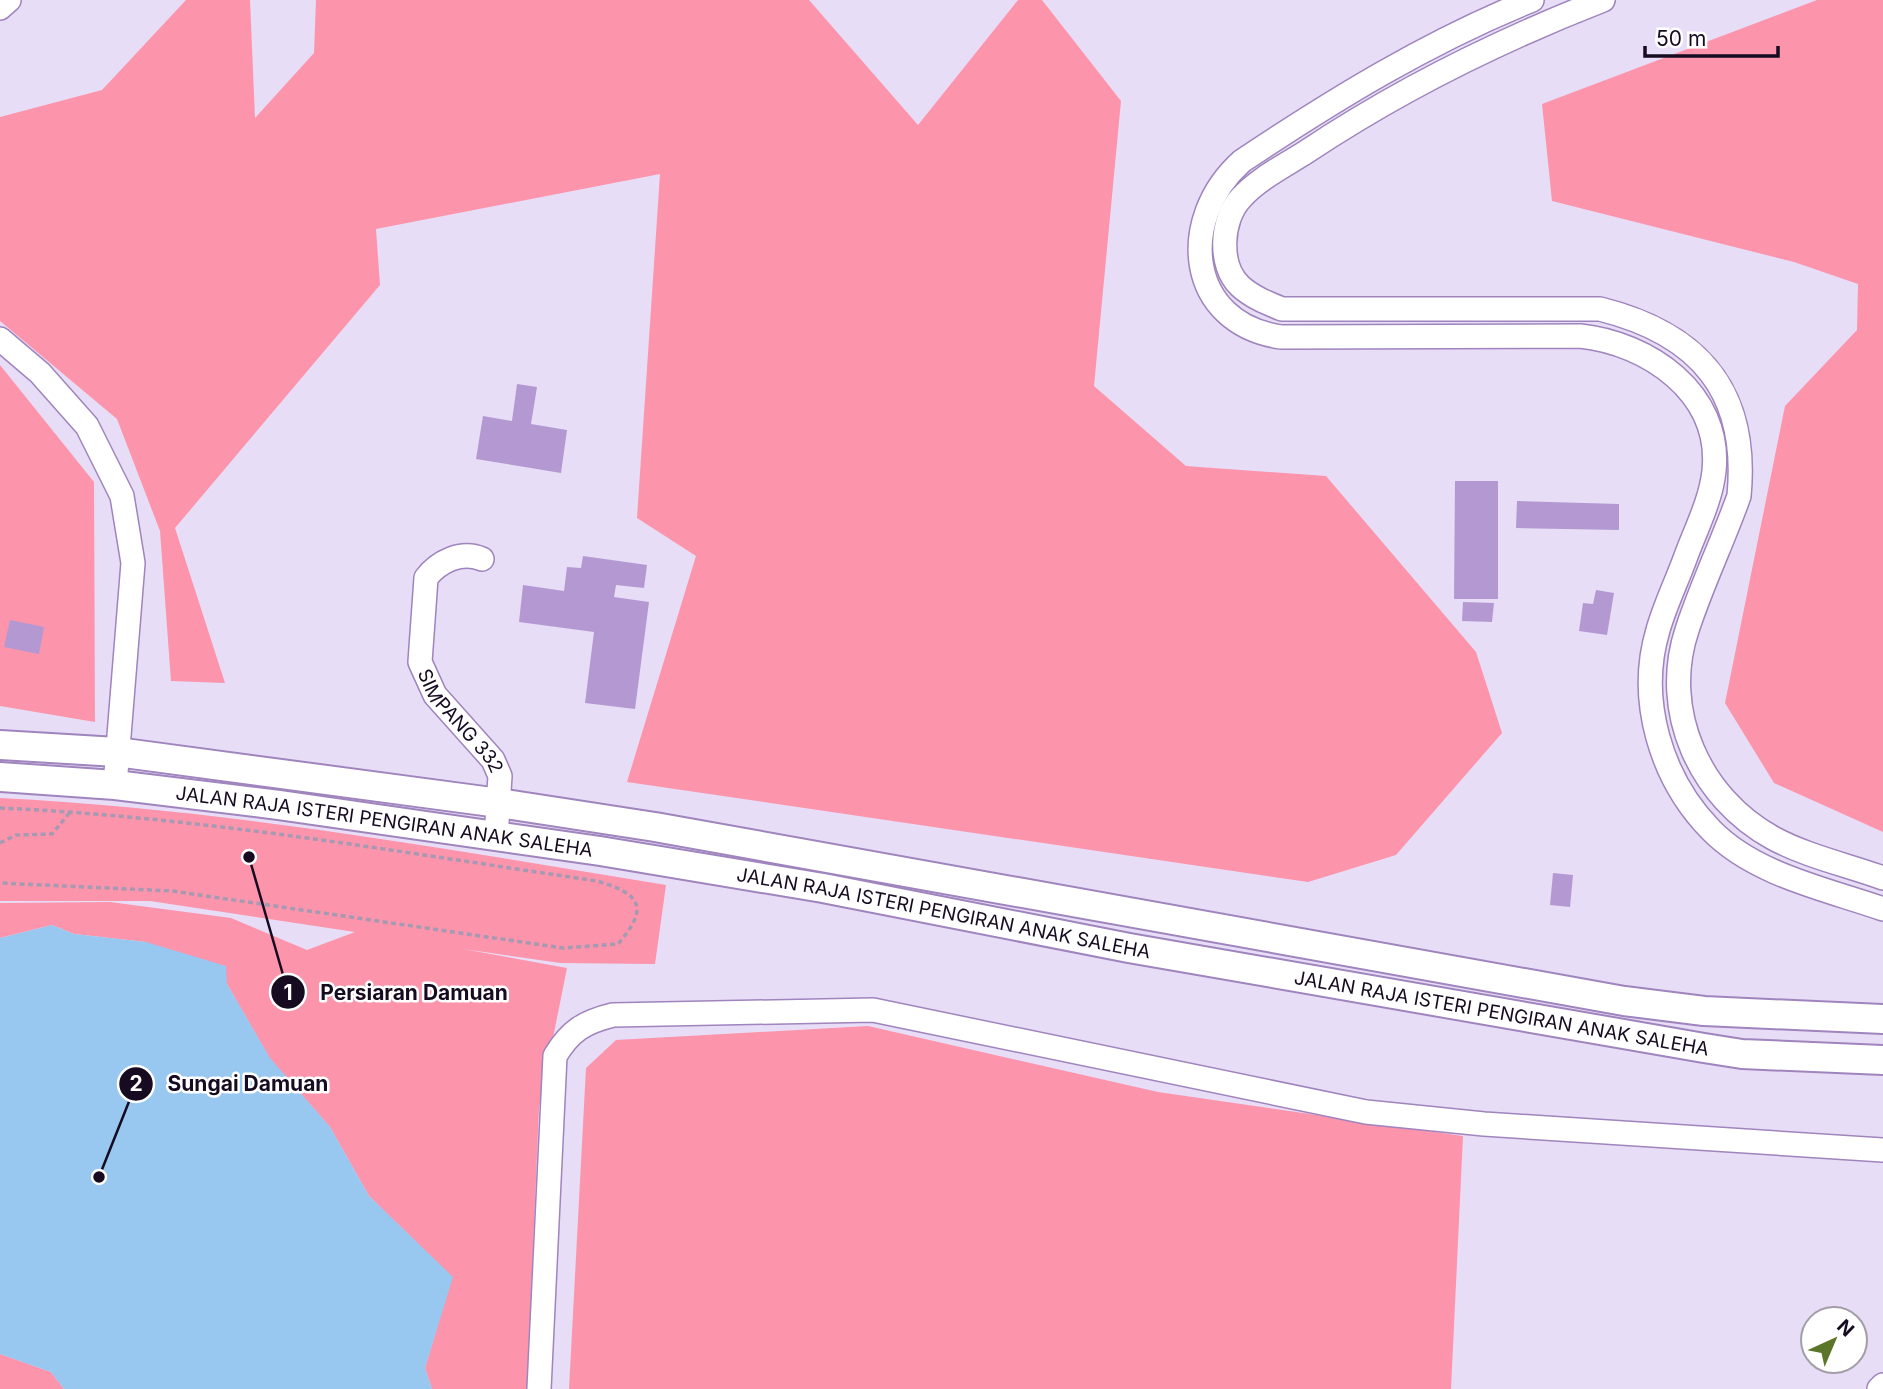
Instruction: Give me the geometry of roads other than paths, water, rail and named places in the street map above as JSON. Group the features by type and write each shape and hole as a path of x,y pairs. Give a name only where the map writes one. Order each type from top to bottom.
{"main road":[{"name":"JALAN RAJA ISTERI PENGIRAN ANAK SALEHA","path":"0,745 117,752 499,803 655,827 1623,1001 1704,1011 1883,1019"},
{"name":"JALAN RAJA ISTERI PENGIRAN ANAK SALEHA","path":"0,777 115,785 279,805 823,887 1129,948 1742,1054 1883,1060"}],"street":[{"path":"0,8 9,0"},
{"path":"1532,0 1472,24 1384,70 1242,161 1224,177 1210,198 1198,246 1202,270 1212,293 1224,309 1261,334 1281,337 1580,336 1628,345 1671,371 1689,390 1706,421 1714,470 1709,495 1657,632 1650,701 1667,765 1696,811 1712,831 1732,847 1774,871 1883,909"},
{"path":"1602,0 1498,43 1421,82 1323,140 1250,189 1238,200 1227,226 1226,256 1230,270 1238,284 1282,309 1600,309 1623,315 1668,335 1700,361 1721,388 1738,425 1741,474 1739,496 1686,631 1679,659 1679,701 1688,740 1696,760 1726,804 1749,823 1776,839 1883,878"},
{"path":"0,339 40,373 87,426 122,496 133,563 115,785"},
{"name":"SIMPANG 332","path":"482,559 474,555 444,560 426,578 420,662 435,695 493,760 500,776 496,837"},
{"path":"539,1389 550,1095 555,1056 568,1034 589,1021 613,1015 873,1010 1366,1111 1483,1124 1883,1150"}],"water":[{"path":"52,925 74,934 146,942 226,966 227,984 270,1058 330,1127 369,1196 453,1277 425,1368 432,1389 64,1389 51,1372 0,1354 0,938"}],"place":[{"name":"Persiaran Damuan","path":"249,857"},
{"name":"Sungai Damuan","path":"99,1177"}]}
